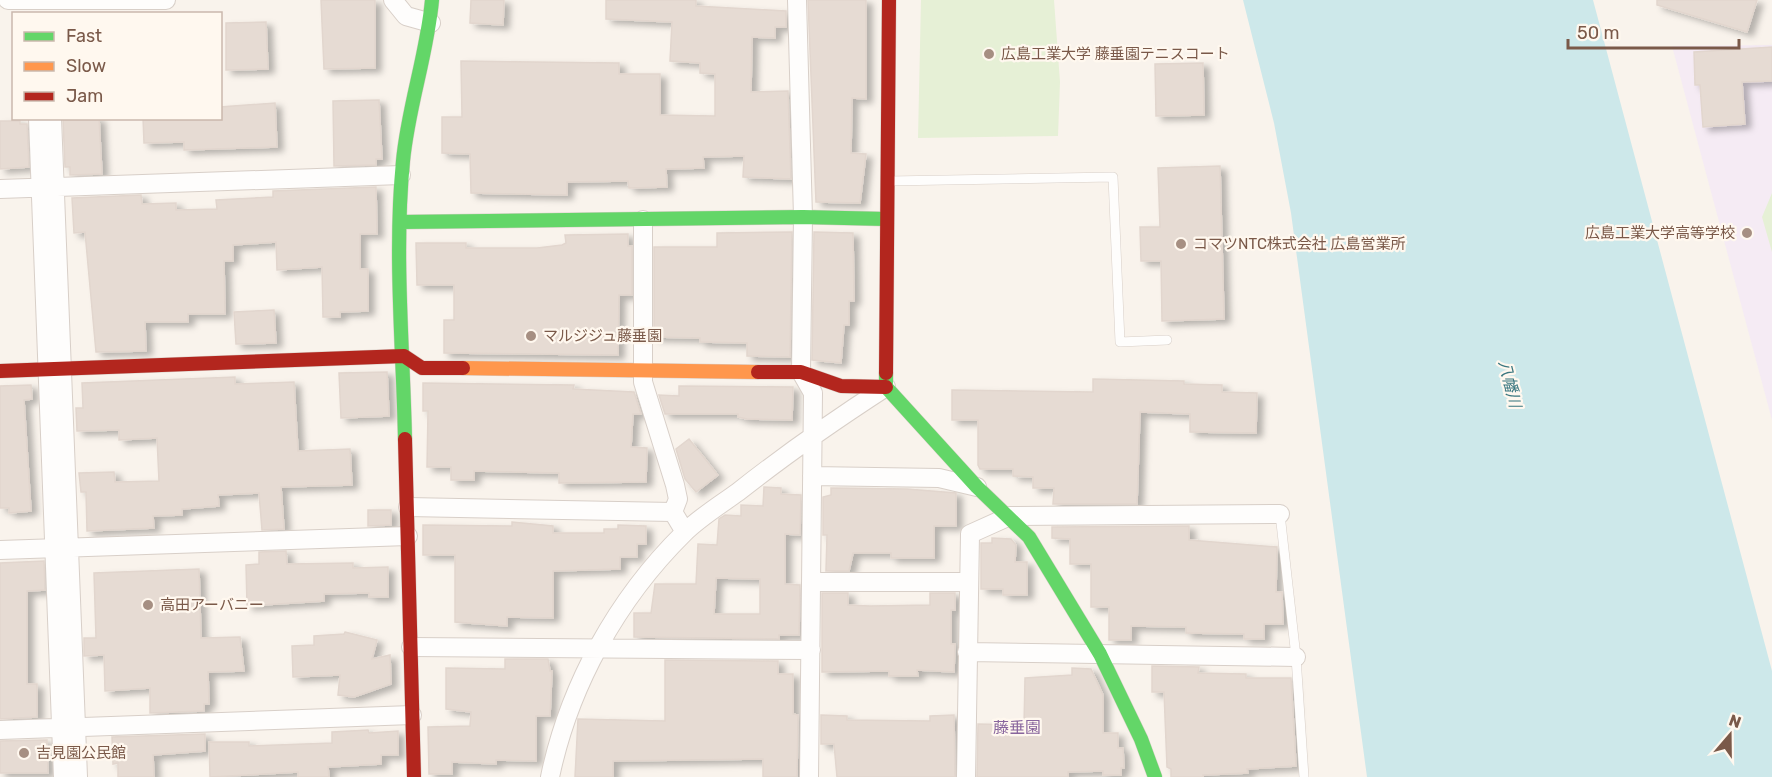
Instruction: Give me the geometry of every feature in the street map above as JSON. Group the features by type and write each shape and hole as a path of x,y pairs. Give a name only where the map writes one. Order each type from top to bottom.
{"street":[{"path":"8,0 40,5 166,0"},
{"path":"393,0 406,16 431,23"},
{"path":"414,777 400,222 401,175 408,124 431,23 432,0"},
{"path":"797,0 803,218 801,372 813,393 808,777"},
{"path":"889,0 886,387 977,487 1010,516 1044,560 1100,654 1141,740 1155,777"},
{"path":"38,120 48,188"},
{"path":"52,120 48,188 68,728 63,777"},
{"path":"0,189 401,175"},
{"path":"400,222 886,219"},
{"path":"643,220 642,382 675,485 678,499 673,512"},
{"path":"0,371 404,356 422,368 801,372 841,386 886,387"},
{"path":"550,777 566,720 597,648 634,589 685,532 813,433 886,387"},
{"path":"812,476 939,478 977,487"},
{"path":"408,507 673,512"},
{"path":"673,512 685,532"},
{"path":"966,777 970,534 1010,516 1280,514"},
{"path":"0,550 408,536"},
{"path":"811,582 968,582"},
{"path":"411,647 811,650"},
{"path":"967,652 1296,657"},
{"path":"0,730 412,715"},
{"path":"68,728 78,777"}],"lane":[{"path":"887,181 1113,177 1119,342 1167,340"},
{"path":"1280,514 1296,657 1304,777"}],"shaded area":[{"name":"広島工業大学高等学校","path":"1772,45 1772,420 1672,46"}],"green space":[{"name":"広島工業大学 藤垂園テニスコート","path":"921,0 1054,0 1060,82 1058,136 918,138"},
{"path":"1772,193 1772,252 1762,217"}],"water":[{"name":"八幡川","path":"1243,0 1593,0 1772,671 1772,777 1367,777 1291,213 1274,123"}],"building":[{"path":"321,0 375,0 375,68 324,69"},
{"path":"471,0 504,0 503,25 470,23"},
{"path":"606,0 696,0 696,6 786,11 786,27 775,27 775,38 752,37 751,92 788,91 791,179 743,177 744,156 703,157 704,168 666,169 667,187 629,188 628,181 567,182 567,195 471,193 470,154 442,153 442,117 462,117 461,61 619,63 619,74 660,74 660,115 715,116 715,74 700,73 700,63 670,61 672,22 606,19"},
{"path":"808,0 866,0 866,99 852,98 851,153 866,154 860,203 816,202"},
{"path":"1657,0 1757,0 1747,32 1657,5"},
{"path":"266,22 268,69 226,70 226,23"},
{"path":"1772,47 1772,81 1742,82 1745,124 1703,127 1700,85 1695,85 1694,52"},
{"path":"1203,63 1204,115 1156,116 1155,64"},
{"path":"379,100 382,159 376,159 376,165 334,166 333,101"},
{"path":"275,103 277,147 184,150 184,142 144,143 143,120 222,120 222,107"},
{"path":"63,120 99,120 102,174 70,175 70,167 65,167"},
{"path":"0,121 20,121 20,124 27,124 29,167 0,169"},
{"name":"コマツNTC株式会社 広島営業所","path":"1220,166 1224,319 1162,321 1161,261 1141,261 1140,227 1160,227 1158,168"},
{"path":"376,187 377,234 360,234 360,269 368,269 368,311 340,312 340,317 323,317 322,267 277,270 276,242 233,245 233,261 224,261 225,314 188,314 188,322 145,322 146,351 96,352 85,232 74,233 72,198 141,195 142,204 176,203 176,210 217,209 216,200 273,197 273,191"},
{"path":"792,232 790,357 747,356 747,343 700,342 700,338 654,337 654,247 717,247 717,233"},
{"path":"814,232 853,233 854,301 849,301 849,325 844,325 841,363 812,360"},
{"path":"628,234 628,246 632,246 632,295 619,295 618,355 444,353 444,320 454,320 454,285 417,285 416,243 466,243 466,248 537,248 562,245 566,243 565,235"},
{"path":"274,310 276,343 236,344 234,312"},
{"path":"387,372 389,416 341,418 339,373"},
{"path":"235,377 235,384 294,382 298,451 350,449 352,485 281,487 284,529 262,530 259,493 218,495 219,506 182,509 182,515 153,516 154,528 87,531 86,492 81,492 79,473 114,472 115,482 159,481 157,438 119,440 119,430 77,431 76,408 83,408 82,383"},
{"path":"1093,379 1184,381 1184,384 1222,385 1222,392 1257,393 1256,433 1190,432 1190,414 1140,412 1137,504 1053,504 1054,488 1033,488 1033,477 1013,476 1013,469 980,469 978,465 978,420 952,420 952,390 1093,392"},
{"path":"423,383 574,385 573,389 634,392 641,414 633,414 631,447 647,448 646,482 559,483 559,473 474,471 474,480 451,480 451,467 427,467 428,411 423,411"},
{"path":"31,385 32,399 24,400 31,511 9,513 9,508 0,508 0,386"},
{"path":"679,386 793,387 792,420 747,419 738,417 738,414 665,414 659,395 679,396"},
{"path":"689,439 718,475 696,492 685,479 676,449"},
{"path":"764,487 781,488 781,494 801,495 800,535 785,534 785,584 800,585 799,635 779,635 779,639 634,637 634,613 651,613 655,584 696,584 698,544 717,545 719,519 725,515 741,516 741,505 763,506","holes":["716,578 760,579 760,614 714,614"]},
{"path":"831,488 907,489 956,493 956,526 934,526 934,558 891,558 891,553 853,553 849,571 826,571 827,535 823,535 823,497 831,495"},
{"path":"368,510 391,510 391,525 368,526"},
{"path":"512,522 553,526 553,533 604,533 604,529 618,529 618,525 646,526 646,544 637,544 637,557 620,557 620,569 553,571 553,618 507,617 507,626 455,622 455,555 423,555 423,525 512,526"},
{"path":"1189,526 1189,540 1277,547 1276,592 1282,592 1283,624 1264,624 1264,639 1244,639 1244,634 1186,633 1186,627 1131,626 1131,640 1109,640 1109,607 1091,607 1091,564 1070,564 1070,539 1052,538 1052,527"},
{"path":"992,538 1011,539 1016,545 1015,562 1027,562 1027,595 1003,595 1003,589 981,589 981,543 992,543"},
{"path":"286,551 287,564 353,563 353,568 388,567 388,597 369,597 369,593 324,594 324,601 247,606 246,565 259,564 259,552"},
{"path":"44,561 45,590 27,591 27,684 37,684 37,717 0,719 0,563"},
{"path":"199,569 201,638 240,637 244,671 208,672 209,704 204,704 204,711 150,713 150,688 105,691 104,655 84,656 84,638 96,638 94,573"},
{"path":"822,593 848,593 848,605 870,606 930,605 930,593 955,593 955,610 951,610 951,644 955,644 954,672 917,670 918,676 889,676 889,671 822,672"},
{"path":"345,632 377,640 372,659 390,655 391,684 354,697 338,695 340,675 293,677 292,646 314,645 314,636 344,634"},
{"path":"505,659 548,659 550,671 552,671 550,716 536,716 536,761 496,760 496,764 452,762 452,774 429,774 428,727 470,726 471,712 446,709 446,668 505,669"},
{"path":"665,660 778,661 778,674 793,674 793,714 798,715 797,777 763,777 763,759 613,761 613,777 575,777 578,719 665,721"},
{"path":"1152,666 1199,667 1198,673 1246,674 1246,678 1291,678 1296,766 1247,769 1248,773 1203,775 1203,777 1171,777 1171,769 1167,767 1164,692 1152,692"},
{"path":"1072,668 1091,669 1103,695 1103,733 1118,733 1118,748 1123,748 1124,768 1121,768 1121,775 1103,775 1103,771 1068,772 1068,777 977,777 978,724 1024,725 1025,678 1072,675"},
{"path":"821,715 847,716 847,720 930,721 930,716 954,715 955,777 837,777 834,744 821,744"},
{"path":"368,730 369,733 398,731 398,755 381,755 381,764 328,767 329,777 298,777 298,772 210,777 209,742 249,742 249,746 332,743 332,732"},
{"path":"205,734 205,751 153,755 154,777 118,777 118,763 113,764 112,737"},
{"name":"吉見園公民館","path":"47,740 48,773 0,773 0,741"}],"traffic: fast":[{"path":"405,439 399,265 400,196 405,141 426,41 432,0"},
{"path":"400,222 803,217 886,219"},
{"path":"886,373 886,387 977,487 1029,537 1100,654 1141,739 1155,777"}],"traffic: slow":[{"path":"463,368 758,372"}],"traffic: jam":[{"path":"886,373 889,0"},
{"path":"0,371 404,356 422,368 463,368"},
{"path":"758,372 801,372 841,386 886,387"},
{"path":"405,439 414,777"}],"place":[{"name":"広島工業大学 藤垂園テニスコート","path":"989,54"},
{"name":"広島工業大学高等学校","path":"1747,233"},
{"name":"コマツNTC株式会社 広島営業所","path":"1181,244"},
{"name":"マルジジュ藤垂園","path":"531,336"},
{"name":"高田アーバニー","path":"148,605"},
{"name":"吉見園公民館","path":"24,753"}],"district":[{"name":"藤垂園","path":"1017,727"}]}
